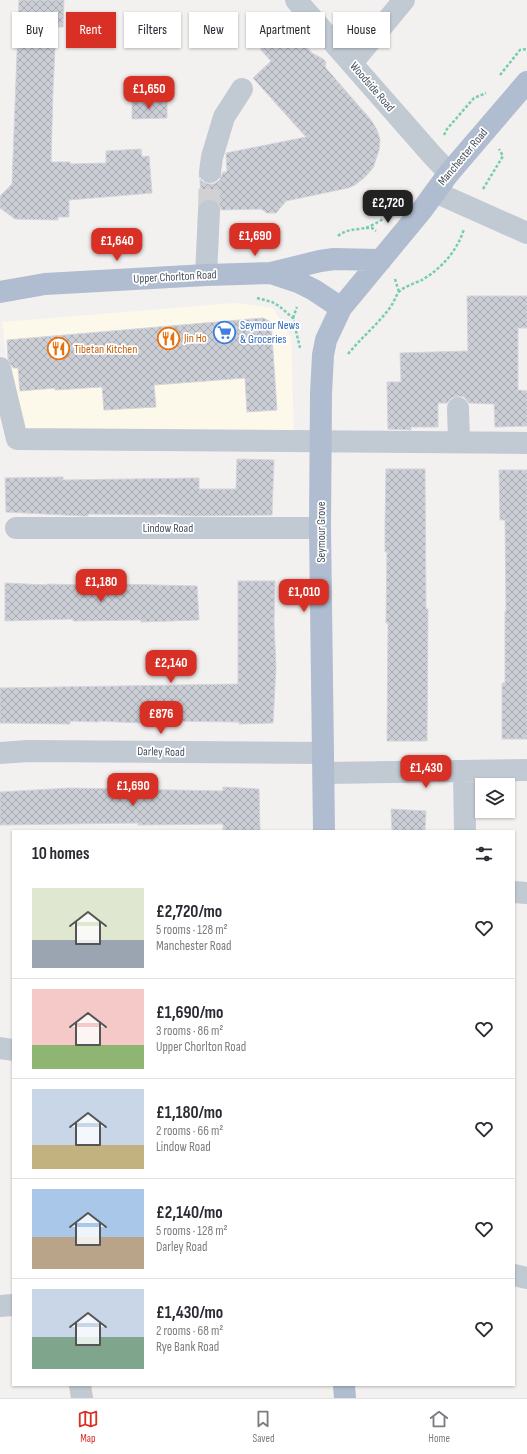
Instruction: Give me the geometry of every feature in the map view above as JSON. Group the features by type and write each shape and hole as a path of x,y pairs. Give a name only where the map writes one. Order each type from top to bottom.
{"main road":[{"name":"Manchester Road","path":"341,308 381,260 449,173 527,82"},
{"path":"271,273 334,259 381,260"},
{"name":"Upper Chorlton Road","path":"0,292 45,284 271,273 298,282 314,290 341,308"},
{"name":"Seymour Grove","path":"324,830 320,528 323,355 326,340 341,308"},
{"path":"344,1386 345,1398"}],"street":[{"name":"Woodside Road","path":"296,0 432,156 449,173"},
{"path":"352,63 404,0"},
{"path":"210,172 212,157 224,117 242,89"},
{"path":"435,192 527,233"},
{"path":"206,275 209,211"},
{"path":"0,368 16,439 527,443"},
{"path":"458,408 459,442"},
{"name":"Lindow Road","path":"16,528 320,528"},
{"name":"Darley Road","path":"0,753 28,751 324,763 464,771 527,770"},
{"path":"464,771 465,830"},
{"path":"515,892 527,893"},
{"path":"0,1048 12,1050"},
{"path":"515,1275 527,1278"},
{"path":"0,1306 12,1305"},
{"path":"80,1386 82,1398"}],"path":[{"path":"496,81 520,50 527,49"},
{"path":"432,156 447,129 474,98 487,93"},
{"path":"482,189 503,156 486,130"},
{"path":"333,238 346,231 366,228 389,215"},
{"path":"345,359 357,342 373,328 389,309 398,292 431,274 445,263 460,241 464,228"},
{"path":"239,275 252,297 272,302 280,306 293,318 301,353"}],"shaded area":[{"path":"235,303 273,308 291,338 294,432 23,429 10,384 2,322"}],"building":[{"path":"19,0 64,0 63,27 58,27 58,12 19,12"},
{"path":"17,48 55,48 51,162 70,162 70,164 106,163 106,151 141,149 142,157 149,156 152,193 69,200 69,217 58,217 58,220 15,219 0,208 0,196 12,184"},
{"path":"307,48 326,62 325,67 371,120 377,130 380,140 379,150 373,168 355,185 348,188 286,201 276,213 267,213 261,209 221,210 220,205 215,200 209,199 201,202 200,179 209,184 214,184 220,180 223,172 227,172 226,153 306,137 253,78 271,61 260,49"},
{"path":"132,101 167,101 167,118 132,119"},
{"path":"467,296 527,296 527,328 518,328 518,390 527,391 527,426 495,427 494,404 469,403 464,397 458,396 451,398 447,403 438,403 438,427 411,427 411,430 388,429 387,382 401,382 400,353 468,351"},
{"path":"263,318 271,322 277,410 247,412 245,378 154,385 156,407 104,410 102,387 55,390 55,388 20,391 18,368 13,368 8,359 7,340"},
{"path":"237,459 274,460 272,515 194,516 157,514 88,514 88,516 84,516 6,512 5,478 63,477 63,480 199,478 199,489 236,489"},
{"path":"386,469 425,469 426,609 428,609 427,741 387,741 388,623 386,623 387,552 385,552"},
{"path":"499,470 527,470 527,739 502,739 502,683 505,683 506,611 505,520 500,520"},
{"path":"238,581 275,581 274,623 276,667 273,723 239,724 239,722 140,721 140,723 70,721 70,724 0,723 0,688 238,684"},
{"path":"5,583 47,585 116,586 116,584 197,586 199,620 141,622 141,620 73,621 73,619 5,621"},
{"path":"223,787 259,789 260,830 223,830 223,824 138,825 138,823 0,825 0,792 69,788 223,791"},
{"path":"391,809 426,811 425,830 392,830"}],"tunnel":[{"path":"209,211 210,172"}],"place":[{"name":"Seymour News & Groceries","path":"225,332"},
{"name":"Jin Ho","path":"168,338"},
{"name":"Tibetan Kitchen","path":"59,349"}]}
